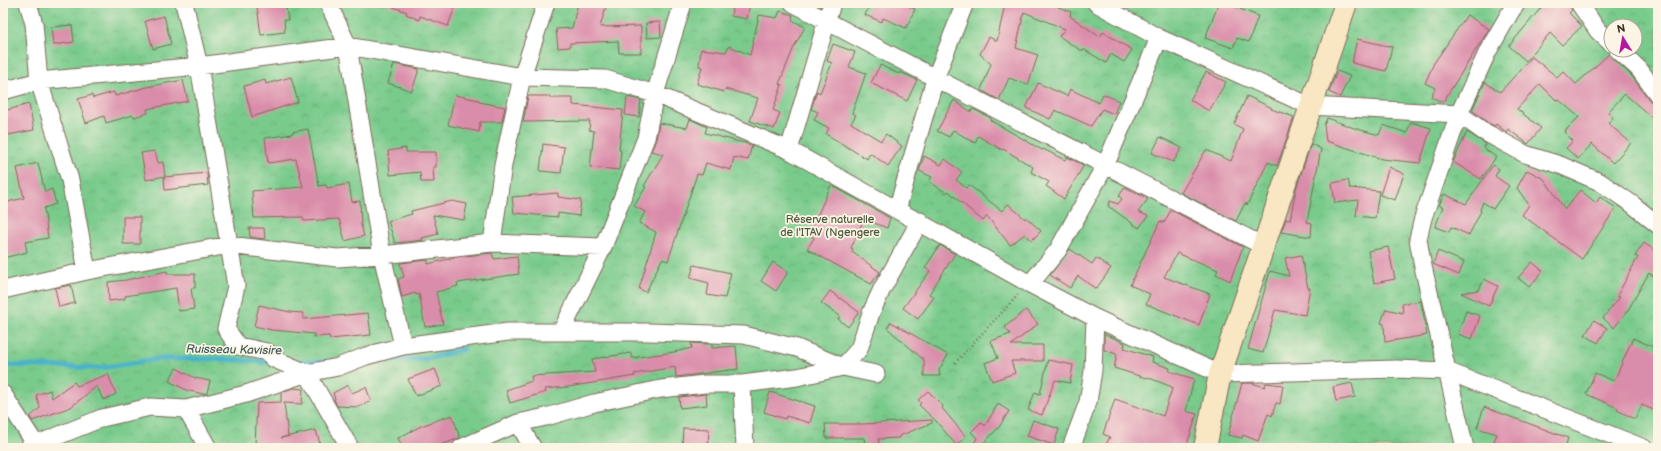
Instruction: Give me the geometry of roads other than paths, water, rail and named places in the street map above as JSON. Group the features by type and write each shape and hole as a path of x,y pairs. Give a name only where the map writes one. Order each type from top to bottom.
{"street":[{"path":"28,3 34,24 39,81 70,180 87,271"},
{"path":"184,3 199,66 236,286 226,329 238,346 267,352 274,359 307,373 350,448"},
{"path":"328,3 348,46 382,255 403,346"},
{"path":"492,243 504,165 522,77 546,3"},
{"path":"561,332 603,247 646,138 655,94 683,3"},
{"path":"793,3 935,79 1106,164 1263,246"},
{"path":"789,150 832,3"},
{"path":"897,210 935,79 965,3"},
{"path":"1096,3 1159,38 1310,106 1459,114 1483,131 1525,154 1560,165 1600,182 1632,204 1658,226"},
{"path":"1205,448 1220,374 1346,3"},
{"path":"1465,448 1418,239 1423,218 1459,114 1488,51 1517,3"},
{"path":"1579,3 1598,31 1603,36"},
{"path":"1030,284 1058,250 1106,164 1159,38"},
{"path":"3,91 39,81 199,66 348,46 522,77 605,79 655,94 789,150 897,210 920,221 1030,284 1095,318 1220,374 1396,368 1447,371 1644,448"},
{"path":"1626,58 1638,69 1658,95"},
{"path":"461,448 518,423 546,417 594,403 661,389 705,384 742,384 797,377 844,367 859,349 871,313 882,289 920,221"},
{"path":"3,290 87,271 229,244 337,258 382,255 492,243 603,247"},
{"path":"1071,448 1088,402 1093,372 1095,318"},
{"path":"3,394 34,447 102,418 150,407 186,409 246,394 307,373 338,367 366,356 403,346 508,332 650,332 744,335 797,348 844,367 876,374"},
{"path":"742,384 745,448"},
{"path":"186,409 208,448"},
{"path":"518,423 533,448"}],"waterway":[{"name":"Ruisseau Kavisire","path":"374,361 427,359 464,349"},
{"name":"Ruisseau Kavisire","path":"3,365 100,368 157,359 219,359 270,362"},
{"name":"Ruisseau Kavisire","path":"298,362 324,362"}],"park label":[{"name":"Réserve naturelle de l'ITAV (Ngengere","path":"830,225"}]}
